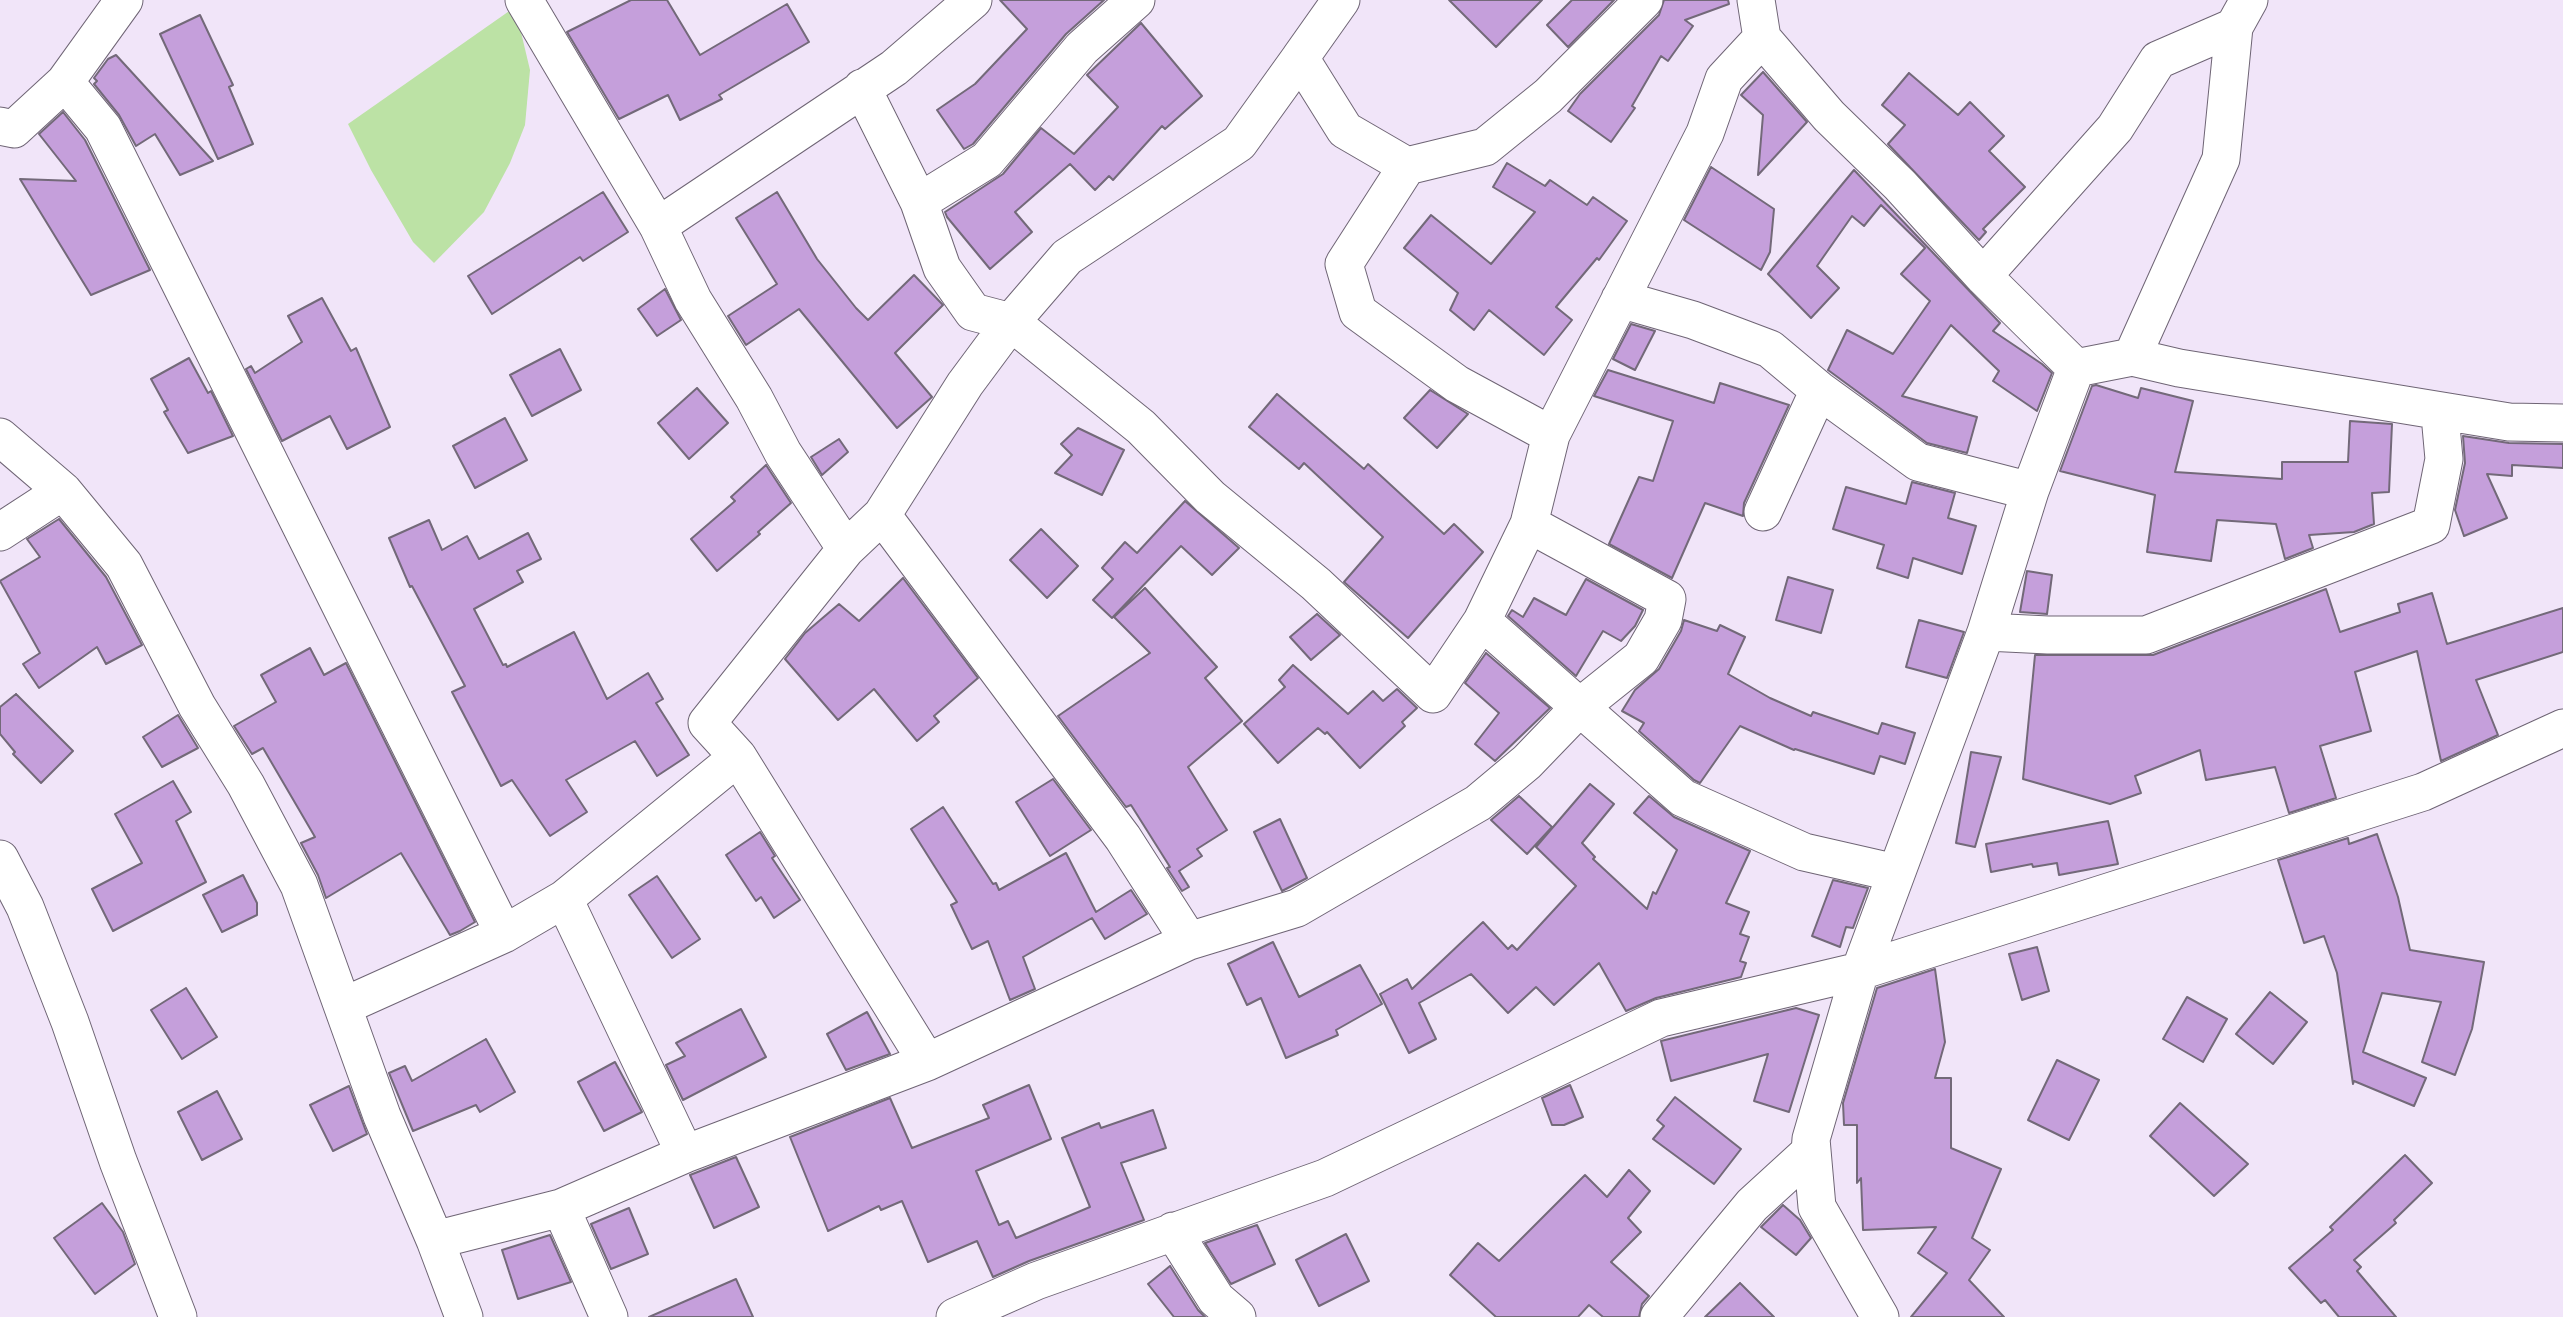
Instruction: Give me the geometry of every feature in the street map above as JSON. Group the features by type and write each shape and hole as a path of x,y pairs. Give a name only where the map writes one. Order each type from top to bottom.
{"street":[{"path":"0,127 14,129 65,82 124,0"},
{"path":"524,0 658,226 693,300 754,398 783,453 846,549"},
{"path":"658,226 894,68 973,0"},
{"path":"919,202 987,160 1082,48 1136,0"},
{"path":"928,1062 738,757 707,723 846,549 882,515 965,384 1012,322 1067,257 1238,143 1341,0"},
{"path":"1551,435 1458,384 1358,312 1344,264 1407,166 1485,147 1548,96 1644,0"},
{"path":"1756,0 1762,38 1829,116 1900,184 1983,276 2076,368"},
{"path":"1983,276 2115,128 2158,60 2242,13"},
{"path":"2132,357 2221,159 2242,13"},
{"path":"862,88 919,202 942,268 973,312 1012,322 1141,427 1210,497 1316,584 1433,694 1482,621 1529,524 1551,435 1704,133 1724,79 1762,38"},
{"path":"1300,58 1345,130 1407,166"},
{"path":"65,82 103,128 504,934"},
{"path":"1620,299 1693,320 1770,349 1819,390 1918,462 2030,491"},
{"path":"2076,368 2132,357 2179,368 2510,422 2563,423"},
{"path":"1659,1317 1752,1206 1810,1152 1811,1139 1860,971 1986,632 2030,491 2076,368"},
{"path":"1763,512 1819,390"},
{"path":"1986,632 2146,635 2431,525 2444,459 2441,426 2447,412"},
{"path":"0,437 63,491 124,565 197,706 246,785 299,885 382,1115 464,1317"},
{"path":"0,532 63,491"},
{"path":"882,515 1123,838 1189,941"},
{"path":"435,1240 561,1208 685,1154 928,1062 1189,941 1297,908 1478,803 1527,762 1581,706 1641,658 1663,620 1667,599 1529,524"},
{"path":"1482,621 1683,798 1804,852 1896,873"},
{"path":"955,1317 1036,1281 1325,1178 1661,1018 1860,971 2423,792 2563,728"},
{"path":"344,1006 504,934 564,899 738,757"},
{"path":"0,859 25,907 70,1022 118,1161 178,1317"},
{"path":"564,899 685,1154"},
{"path":"1811,1139 1817,1207 1880,1317"},
{"path":"561,1208 609,1317"},
{"path":"1173,1231 1216,1298 1237,1317"}],"green space":[{"path":"515,7 530,70 525,125 510,163 484,212 434,263 413,242 348,124"}],"building":[{"path":"631,0 667,0 700,55 787,4 809,42 719,95 722,99 680,120 668,95 619,119 567,32"},
{"path":"1000,0 1104,0 1066,34 973,144 964,149 937,110 975,84 1027,29"},
{"path":"1449,0 1542,0 1496,47"},
{"path":"1572,0 1614,0 1568,47 1547,25"},
{"path":"1664,0 1728,0 1729,4 1685,20 1693,26 1668,61 1661,56 1632,106 1635,108 1611,142 1568,111 1580,94 1659,15"},
{"path":"200,15 233,85 229,87 253,144 218,159 160,34"},
{"path":"1141,23 1202,96 1165,129 1162,126 1113,180 1109,176 1095,190 1070,164 1015,212 1032,232 990,269 945,212 1003,174 1041,128 1074,154 1118,107 1087,75"},
{"path":"116,55 213,161 180,175 155,134 136,146 119,115 94,84 97,81 94,78 108,59"},
{"path":"1763,72 1807,122 1758,175 1763,115 1741,95"},
{"path":"1909,73 1958,115 1970,102 2004,136 1989,151 2025,187 1983,229 1986,232 1979,240 1888,144 1905,125 1882,105"},
{"path":"63,112 85,140 150,270 91,295 20,179 76,181 39,134"},
{"path":"1507,163 1545,186 1550,180 1587,205 1593,197 1627,221 1599,260 1597,258 1556,307 1572,320 1544,355 1489,310 1474,330 1450,310 1458,293 1404,248 1431,215 1491,264 1535,212 1493,187"},
{"path":"1711,167 1774,209 1770,252 1761,270 1684,220"},
{"path":"1854,170 2000,323 1993,331 2052,373 2037,411 1993,381 1999,371 1951,325 1902,396 1977,417 1967,453 1927,443 1828,370 1847,330 1893,354 1930,301 1901,274 1925,248 1881,205 1864,226 1852,216 1817,266 1839,288 1811,318 1768,274"},
{"path":"603,192 628,232 583,261 580,257 492,314 468,276"},
{"path":"777,192 817,259 868,320 914,275 943,305 895,353 932,397 897,428 799,309 746,345 728,316 777,284 736,218"},
{"path":"665,289 681,320 657,336 638,309"},
{"path":"322,298 351,351 356,348 390,427 347,449 330,416 282,441 246,369 251,366 255,373 302,342 288,316"},
{"path":"1631,324 1655,331 1635,370 1613,359"},
{"path":"560,349 581,390 532,416 510,375"},
{"path":"189,358 208,393 211,391 233,436 188,453 164,412 168,410 151,379"},
{"path":"1608,370 1714,403 1720,383 1789,405 1744,503 1743,516 1705,503 1672,578 1609,544 1639,477 1653,481 1673,421 1594,396"},
{"path":"2092,386 2138,398 2141,388 2193,401 2175,472 2282,479 2282,462 2348,462 2350,421 2392,424 2389,492 2372,493 2374,524 2354,532 2309,535 2313,548 2285,559 2276,524 2217,520 2211,561 2147,552 2155,495 2060,471"},
{"path":"697,388 728,423 689,459 658,423"},
{"path":"1430,390 1468,414 1437,448 1404,418"},
{"path":"1277,394 1364,469 1368,464 1444,534 1454,524 1483,552 1408,638 1344,582 1383,537 1304,463 1299,469 1249,427"},
{"path":"505,418 527,460 475,488 453,446"},
{"path":"1078,428 1124,450 1102,495 1055,473 1072,455 1061,444"},
{"path":"2463,436 2509,443 2563,444 2563,468 2512,465 2512,476 2487,474 2507,518 2464,536 2455,510 2465,463"},
{"path":"839,439 848,452 822,475 811,457"},
{"path":"766,465 791,503 717,571 691,539 735,501 731,497"},
{"path":"1912,482 1955,493 1948,518 1976,526 1962,574 1913,558 1908,578 1877,568 1884,545 1833,529 1846,487 1906,504"},
{"path":"1185,501 1239,548 1212,575 1181,546 1112,618 1093,600 1113,579 1102,568 1125,542 1137,553"},
{"path":"59,519 106,577 142,645 106,664 97,647 39,688 23,664 40,653 0,581 40,557 27,539"},
{"path":"429,520 442,550 467,536 479,559 528,533 541,559 517,571 523,582 474,609 503,665 506,664 507,667 574,632 607,699 648,673 663,699 656,703 689,755 657,776 635,741 566,780 587,812 550,836 512,780 501,786 452,692 465,686 412,586 410,587 389,538"},
{"path":"1041,529 1078,566 1047,598 1010,560"},
{"path":"2027,571 2052,575 2047,614 2020,612"},
{"path":"1788,577 1833,590 1821,633 1776,620"},
{"path":"903,578 978,678 934,716 939,722 917,741 874,689 838,720 785,659 805,633 839,604 859,621"},
{"path":"1586,579 1643,610 1635,626 1621,641 1603,631 1576,676 1508,616 1512,610 1523,617 1534,598 1566,615"},
{"path":"1145,588 1217,667 1205,678 1242,721 1188,767 1227,830 1197,849 1202,856 1179,871 1189,887 1182,891 1131,805 1126,807 1058,716 1150,653 1114,617"},
{"path":"2326,589 2340,632 2400,612 2398,604 2432,593 2447,644 2563,608 2563,652 2476,680 2498,735 2441,761 2417,651 2355,672 2371,731 2320,746 2336,798 2289,813 2275,767 2206,780 2200,750 2135,776 2141,793 2110,804 2023,779 2035,655 2153,655"},
{"path":"1317,614 1340,635 1311,660 1290,637"},
{"path":"1684,620 1717,631 1720,625 1745,637 1728,674 1770,698 1811,716 1813,712 1878,734 1882,723 1915,733 1905,764 1880,756 1874,774 1794,750 1740,726 1700,783 1694,780 1639,731 1644,723 1622,711 1635,690 1659,669 1681,631"},
{"path":"1919,620 1964,632 1947,678 1906,667"},
{"path":"310,648 324,675 346,663 475,922 460,931 450,935 401,853 326,898 318,875 301,843 315,837 263,748 252,754 234,726 276,702 261,675"},
{"path":"1486,653 1550,708 1495,761 1475,744 1499,713 1465,683"},
{"path":"1293,665 1348,714 1373,691 1383,701 1397,689 1417,708 1402,722 1405,726 1360,768 1327,732 1325,734 1318,728 1278,763 1244,724 1285,687 1279,680"},
{"path":"16,694 73,751 41,783 13,754 15,752 0,734 0,707"},
{"path":"178,715 198,748 162,767 143,737"},
{"path":"1971,752 2001,757 1975,847 1956,843"},
{"path":"1053,779 1091,830 1050,856 1016,802"},
{"path":"173,781 191,812 176,821 206,882 113,931 92,889 142,863 115,814"},
{"path":"1590,784 1614,804 1582,843 1595,857 1593,859 1647,909 1653,892 1656,894 1677,850 1634,813 1649,796 1674,817 1750,851 1726,903 1749,912 1740,934 1749,937 1740,961 1746,963 1741,977 1656,998 1626,1011 1599,963 1554,1005 1536,987 1508,1013 1471,974 1419,1003 1436,1039 1409,1053 1380,994 1407,979 1412,989 1483,922 1508,949 1512,945 1517,950 1576,886 1536,847"},
{"path":"1519,796 1552,827 1527,854 1491,820"},
{"path":"943,807 999,890 1066,853 1096,912 1131,890 1147,914 1105,939 1092,918 1023,957 1035,989 1010,1000 988,941 972,949 951,905 957,902 911,829"},
{"path":"1280,819 1307,878 1282,891 1254,832"},
{"path":"2108,821 2118,864 2059,875 2057,863 2033,867 2032,864 1991,872 1986,844"},
{"path":"760,832 775,856 772,858 800,900 774,918 761,897 756,901 726,855"},
{"path":"2377,834 2398,897 2410,950 2484,962 2472,1029 2455,1075 2422,1062 2441,1002 2382,993 2363,1052 2426,1078 2414,1106 2354,1081 2353,1084 2337,973 2324,936 2304,943 2278,860 2348,838 2349,844"},
{"path":"243,875 257,903 257,915 222,932 203,895"},
{"path":"657,876 700,939 672,958 629,895"},
{"path":"1833,880 1868,888 1853,928 1846,927 1840,947 1812,936"},
{"path":"1273,942 1299,997 1360,965 1382,1004 1336,1030 1338,1035 1286,1058 1261,998 1247,1005 1228,964"},
{"path":"2037,947 2049,991 2022,1000 2009,954"},
{"path":"1935,969 1945,1042 1935,1078 1951,1078 1951,1148 2001,1169 1972,1238 1990,1250 1969,1280 2004,1317 1911,1317 1947,1273 1918,1253 1936,1227 1863,1230 1861,1178 1857,1183 1857,1125 1844,1125 1843,1103 1877,988"},
{"path":"186,988 217,1037 182,1059 151,1010"},
{"path":"2270,992 2307,1022 2273,1064 2236,1034"},
{"path":"2187,997 2227,1019 2203,1062 2163,1039"},
{"path":"1796,1008 1819,1015 1789,1112 1754,1101 1768,1054 1671,1081 1661,1041"},
{"path":"741,1009 766,1057 683,1100 666,1065 685,1056 676,1043"},
{"path":"867,1012 890,1054 846,1070 827,1034"},
{"path":"486,1039 515,1092 480,1112 476,1105 413,1131 389,1073 405,1066 412,1081"},
{"path":"2057,1060 2099,1080 2069,1140 2028,1120"},
{"path":"615,1062 642,1112 604,1131 578,1082"},
{"path":"1029,1085 1051,1139 976,1171 999,1225 1008,1221 1016,1238 1090,1207 1062,1138 1099,1123 1101,1128 1153,1110 1166,1148 1121,1163 1144,1220 1029,1261 993,1277 977,1241 928,1262 902,1201 881,1210 879,1206 828,1231 790,1137 890,1098 912,1148 989,1118 983,1105"},
{"path":"1570,1085 1583,1117 1564,1125 1552,1125 1542,1098"},
{"path":"349,1086 367,1134 333,1151 310,1105"},
{"path":"217,1091 242,1139 202,1160 178,1112"},
{"path":"1675,1097 1741,1149 1714,1184 1653,1139 1664,1126 1657,1120"},
{"path":"2180,1103 2248,1164 2214,1196 2150,1136"},
{"path":"2405,1155 2432,1183 2394,1220 2396,1223 2354,1260 2361,1267 2357,1271 2396,1317 2339,1317 2325,1300 2321,1303 2289,1268 2333,1230 2330,1227"},
{"path":"736,1157 759,1207 714,1228 690,1175"},
{"path":"1629,1170 1650,1191 1628,1218 1641,1232 1611,1262 1649,1296 1642,1304 1639,1317 1603,1317 1589,1305 1578,1317 1496,1317 1450,1275 1478,1243 1499,1261 1585,1175 1607,1197"},
{"path":"102,1203 123,1232 135,1264 95,1294 54,1238"},
{"path":"1783,1205 1800,1220 1811,1238 1796,1255 1761,1227"},
{"path":"629,1208 648,1254 611,1269 591,1224"},
{"path":"1257,1225 1275,1264 1231,1284 1205,1243"},
{"path":"1346,1234 1369,1281 1319,1306 1296,1260"},
{"path":"550,1235 571,1282 518,1299 502,1250"},
{"path":"1170,1266 1205,1317 1174,1317 1148,1284"},
{"path":"736,1279 753,1317 649,1317"},
{"path":"1740,1283 1774,1317 1705,1317"}]}
